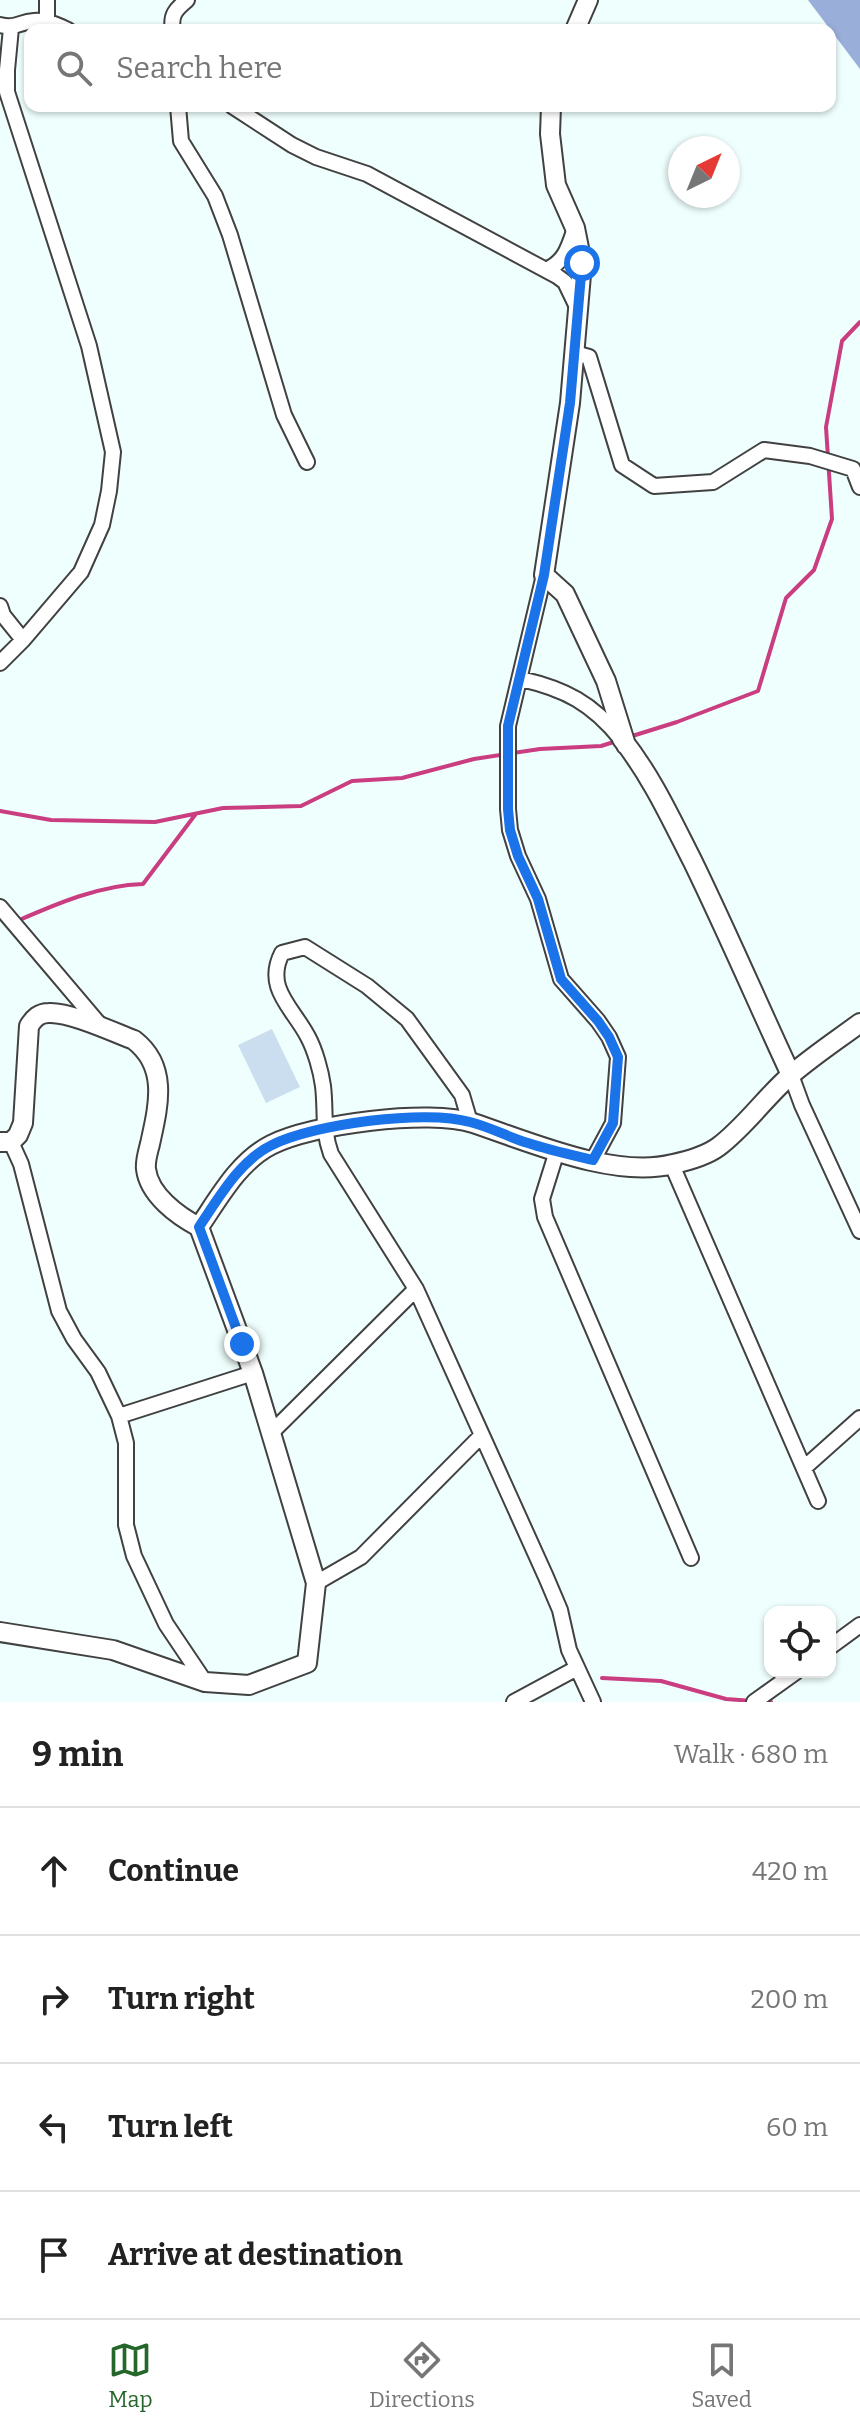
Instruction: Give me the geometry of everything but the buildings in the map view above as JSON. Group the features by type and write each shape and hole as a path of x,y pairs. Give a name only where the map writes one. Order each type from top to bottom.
{"street":[{"path":"47,0 47,21"},
{"path":"172,24 176,9 187,0"},
{"path":"578,24 588,0"},
{"path":"0,663 81,572 102,525 113,452 89,346 7,92 6,26 31,21 54,24"},
{"path":"179,112 181,141 215,196 230,235 284,415 307,462"},
{"path":"241,112 292,145 316,157 367,174 546,270 565,282 579,311"},
{"path":"551,112 556,185 575,228 582,263 575,353 544,575 508,726 508,809 510,830 518,856 538,899 561,979 598,1021 618,1057 613,1123 593,1160"},
{"path":"546,270 556,266 565,256 575,228"},
{"path":"575,353 589,357 622,465 654,486 713,482 764,450 810,456 853,469 860,487"},
{"path":"544,575 565,594 606,681 624,742"},
{"path":"0,606 3,615 23,640"},
{"path":"521,679 547,685 582,701 604,718 642,765 706,890 860,1231"},
{"path":"0,907 103,1029"},
{"path":"470,1122 462,1095 407,1019 367,986 305,947 282,953 275,968 281,995 309,1039 323,1083 325,1136 331,1154 416,1289 560,1610 569,1650 593,1702"},
{"path":"0,1632 113,1650 205,1682 249,1685 307,1663 316,1583 253,1373 199,1227 187,1221 163,1200 149,1182 145,1167 159,1085 154,1063 143,1046 134,1040 63,1014 47,1012 35,1017 29,1026 23,1123 18,1135 6,1142 21,1164 59,1311 74,1339 98,1372 119,1416 126,1443 126,1525 134,1556 166,1624 205,1682"},
{"path":"199,1227 228,1184 270,1145 324,1127 441,1116 593,1160 628,1167 672,1165 716,1149 791,1075 860,1023"},
{"path":"557,1151 542,1199 545,1217 691,1558"},
{"path":"672,1165 818,1501"},
{"path":"271,1433 416,1289"},
{"path":"119,1416 253,1373"},
{"path":"804,1468 860,1418"},
{"path":"316,1583 361,1557 481,1436"},
{"path":"836,1643 860,1625"},
{"path":"514,1702 577,1668"},
{"path":"754,1702 788,1678"}],"shaded area":[{"path":"808,0 860,0 860,69 836,37 836,24 826,24"},
{"path":"272,1029 300,1087 266,1103 238,1045"}],"waterway":[{"path":"629,737 758,691 786,598 814,570 832,519 826,427 842,341 860,322"},
{"path":"0,811 51,820 155,822 223,808 301,806 352,781 402,778 474,759 540,749 601,746 617,741"},
{"path":"17,921 95,892 143,884 195,815"},
{"path":"602,1678 661,1681 726,1699 753,1701"},
{"path":"761,1701 771,1702"}],"route":[{"path":"242,1344 199,1227 228,1184 270,1145 324,1127 441,1116 593,1160 613,1123 618,1057 598,1021 561,979 538,899 518,856 510,830 508,809 508,726 544,575 570,403 582,263"}]}
